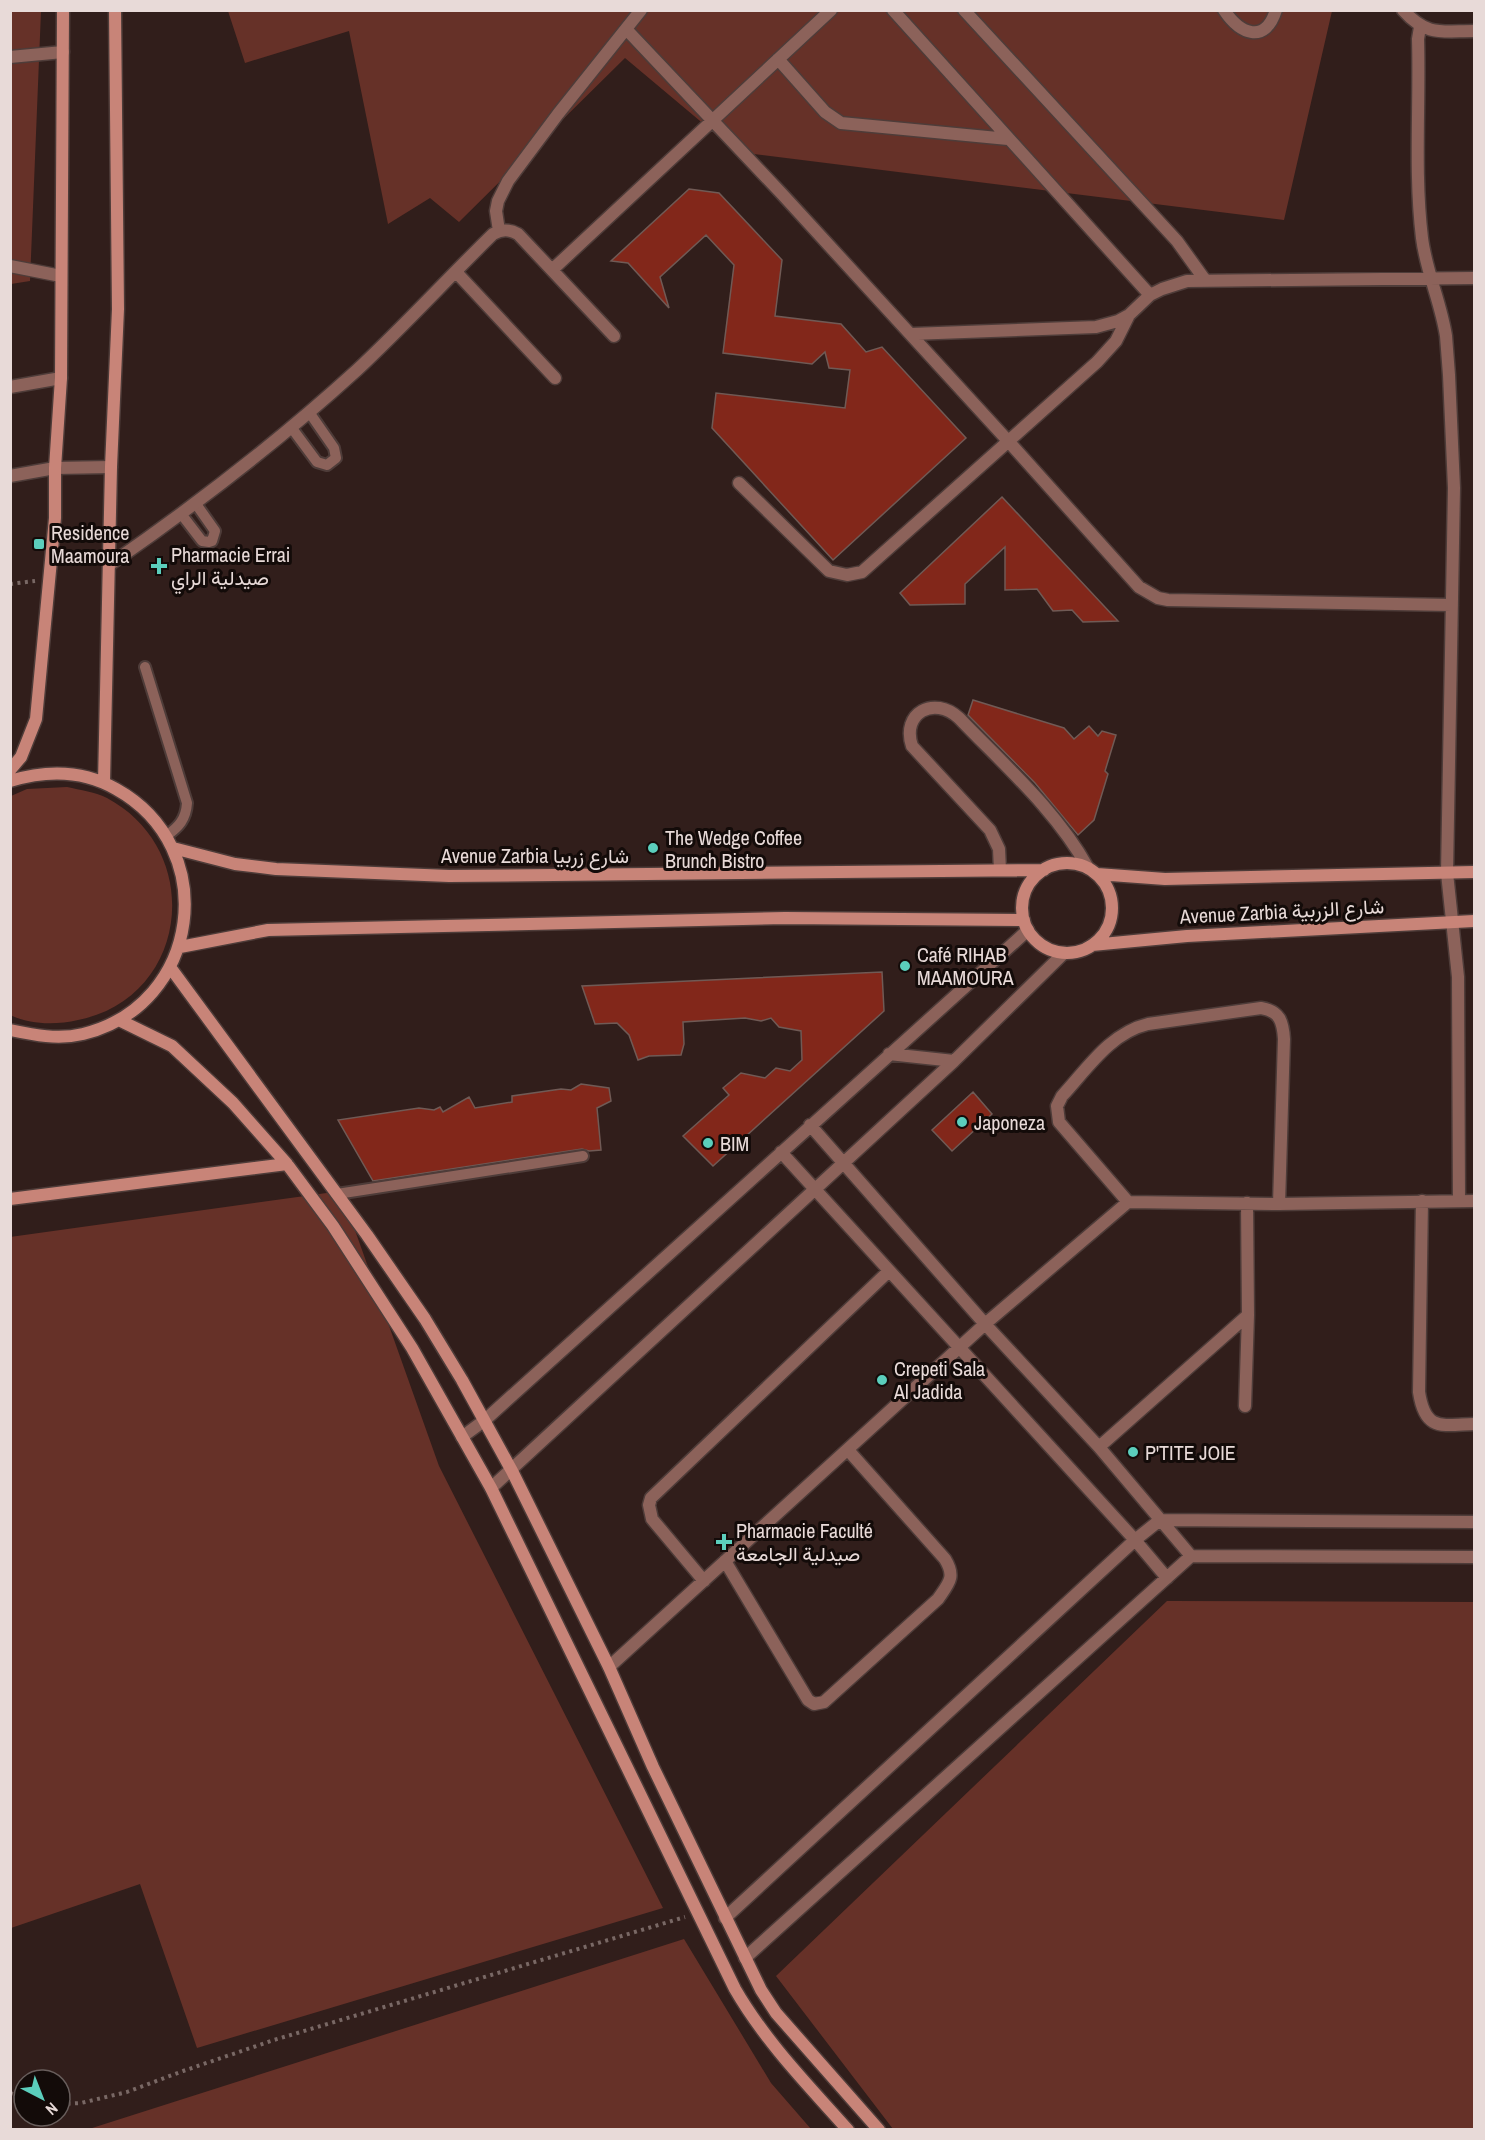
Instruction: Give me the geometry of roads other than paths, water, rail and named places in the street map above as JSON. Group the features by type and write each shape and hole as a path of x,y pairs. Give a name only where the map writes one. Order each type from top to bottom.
{"main road":[{"path":"10,770 21,757 36,719 55,518 55,468 61,378 63,10"},
{"path":"104,782 111,467 118,309 114,10"},
{"path":"10,781 34,774 70,773 104,782 132,798 156,820 173,848 182,873 186,900 180,947 170,967 156,988 119,1020 82,1034 44,1037 10,1030"},
{"name":"Avenue Zarbia شارع زربيا","path":"173,848 235,864 276,869 416,875 1044,870"},
{"path":"1066,863 1077,864 1093,871 1106,885 1111,898 1112,911 1109,924 1102,936 1092,945 1079,951 1064,953 1050,950 1037,942 1026,925 1022,905 1033,879 1054,865 1066,863"},
{"name":"Avenue Zarbia شارع الزربية","path":"1093,871 1165,879 1474,872"},
{"path":"180,947 268,930 785,918 1026,925"},
{"name":"Avenue Zarbia شارع الزربية","path":"1092,945 1178,936 1474,921"},
{"path":"170,967 338,1194 425,1318 512,1471 609,1667 653,1767 761,1990 777,2013 879,2130"},
{"path":"119,1020 172,1046 233,1102 287,1164 333,1226 370,1282 412,1348 491,1488 735,1989 753,2019 781,2055 848,2130"},
{"path":"10,1199 287,1164"}],"street":[{"path":"499,231 496,211 498,201 508,181 641,10"},
{"path":"552,270 831,10"},
{"path":"893,10 1150,295"},
{"path":"964,10 1177,241 1205,280"},
{"path":"1224,10 1240,29 1254,32 1268,26 1276,10"},
{"path":"1403,10 1420,27 1435,31 1474,31"},
{"path":"1420,27 1418,39 1419,213 1422,240 1443,320 1449,375 1454,488 1447,873 1458,978 1459,1200"},
{"path":"626,29 910,334 1139,587 1158,597 1190,601 1452,605"},
{"path":"10,57 63,52"},
{"path":"778,59 830,117 841,123 1008,139"},
{"path":"109,565 182,515 309,412 392,336 493,234 499,231 512,231 518,234 614,336"},
{"path":"10,266 61,276"},
{"path":"456,272 555,378"},
{"path":"910,334 1096,327 1118,321 1129,315 1150,295 1174,284 1205,280 1474,278"},
{"path":"739,483 822,565 838,574 854,574 868,568 1108,352 1129,315"},
{"path":"10,387 61,378"},
{"path":"10,476 55,468 111,467"},
{"path":"1000,870 999,849 990,830 912,746 910,730 912,723 922,710 946,708 959,717 1049,812 1093,871"},
{"path":"462,1437 485,1420 889,1054 1026,925"},
{"path":"491,1488 844,1164 954,1061 1064,953"},
{"path":"1128,1202 1059,1122 1057,1106 1062,1096 1116,1037 1132,1028 1148,1023 1261,1008 1277,1013 1282,1020 1284,1039 1279,1204"},
{"path":"889,1054 954,1061"},
{"path":"810,1125 985,1324 1099,1447 1191,1556"},
{"path":"781,1152 1135,1540 1167,1578"},
{"path":"1422,1201 1419,1392 1421,1403 1429,1419 1439,1425 1474,1424"},
{"path":"609,1667 985,1324 1128,1202 1279,1204 1474,1201"},
{"path":"1245,1406 1248,1315 1247,1203"},
{"path":"704,1581 656,1525 650,1512 651,1498 889,1271"},
{"path":"1099,1447 1248,1315"},
{"path":"725,1562 808,1701 814,1704 824,1702 938,1599 951,1578 951,1569 945,1559 848,1450"},
{"path":"725,1918 1135,1540 1161,1520 1474,1522"},
{"path":"745,1958 1191,1556 1474,1557"}],"lane":[{"path":"291,427 318,462 327,465 332,463 336,458 334,448 309,412"},
{"path":"182,515 202,541 212,541 215,531 196,504"},
{"path":"145,667 187,803 182,822 166,836"},
{"path":"338,1194 583,1156"}],"place":[{"name":"Residence Maamoura","path":"39,544"},
{"name":"Pharmacie Errai صيدلية الراي","path":"159,566"},
{"name":"The Wedge Coffee Brunch Bistro","path":"653,848"},
{"name":"Café RIHAB MAAMOURA","path":"905,966"},
{"name":"Japoneza","path":"962,1122"},
{"name":"BIM","path":"708,1143"},
{"name":"Crepeti Sala Al Jadida","path":"882,1380"},
{"name":"P'TITE JOIE","path":"1133,1452"},
{"name":"Pharmacie Faculté صيدلية الجامعة","path":"724,1542"}]}
